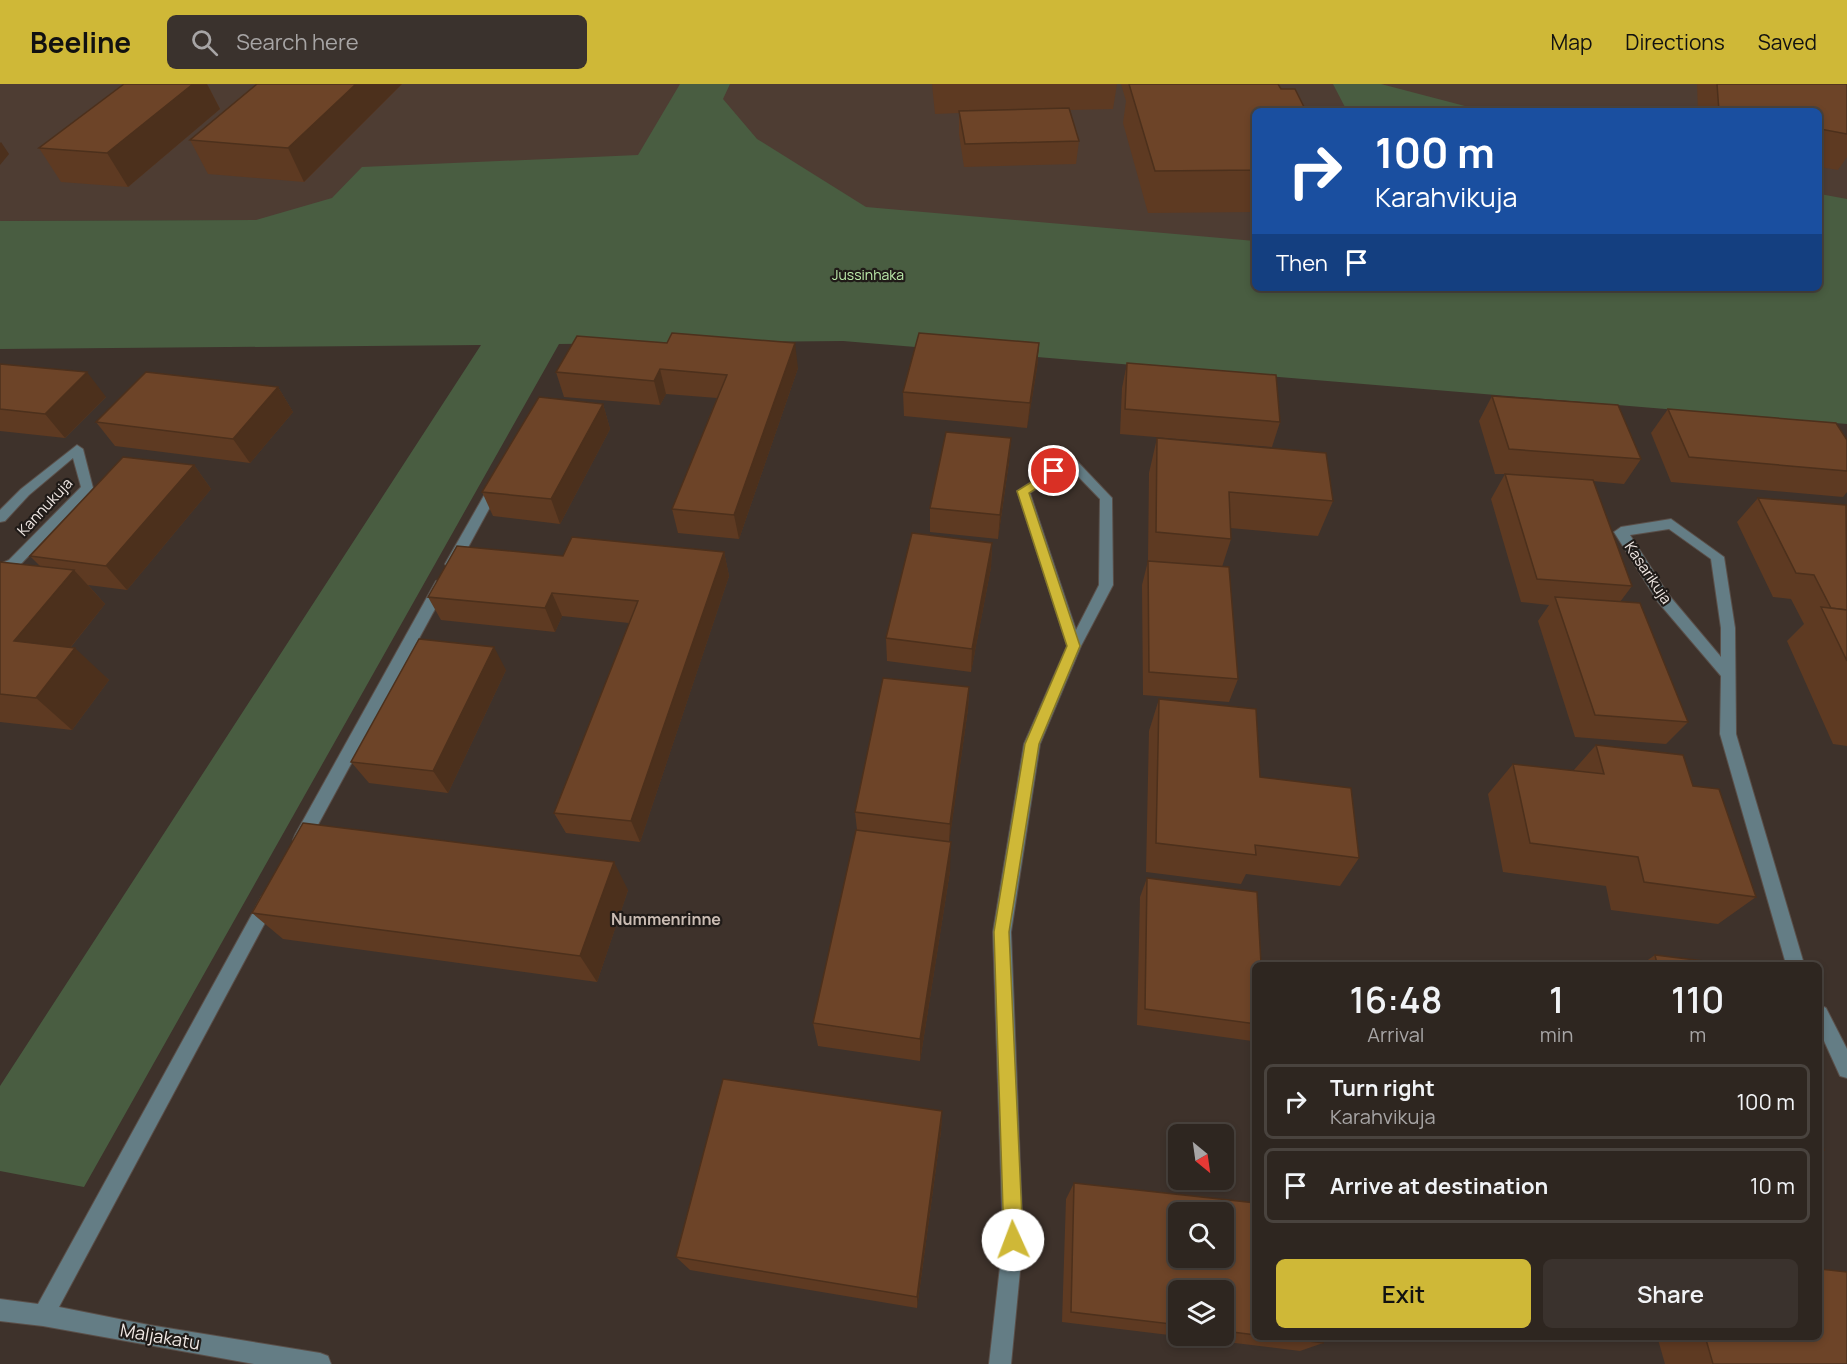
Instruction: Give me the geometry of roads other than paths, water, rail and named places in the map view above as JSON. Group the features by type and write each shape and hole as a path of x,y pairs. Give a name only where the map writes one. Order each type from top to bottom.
{"street":[{"name":"Kannukuja","path":"0,518 25,492 77,449 87,488 14,563 0,570"},
{"path":"1000,1364 1013,1240 1002,932 1032,744 1074,646 1106,585 1106,498 1070,461 1023,491 1074,646"},
{"path":"292,857 503,471"},
{"name":"Kasarikuja","path":"1728,675 1663,598 1621,532 1671,524 1718,557 1728,628 1728,675 1728,734 1794,962"},
{"path":"44,1315 275,889"},
{"path":"1822,1018 1847,1069"},
{"name":"Maljakatu","path":"0,1311 44,1315 149,1336 320,1364"}],"district":[{"name":"Nummenrinne","path":"666,919"}],"park label":[{"name":"Jussinhaka","path":"868,275"}]}
